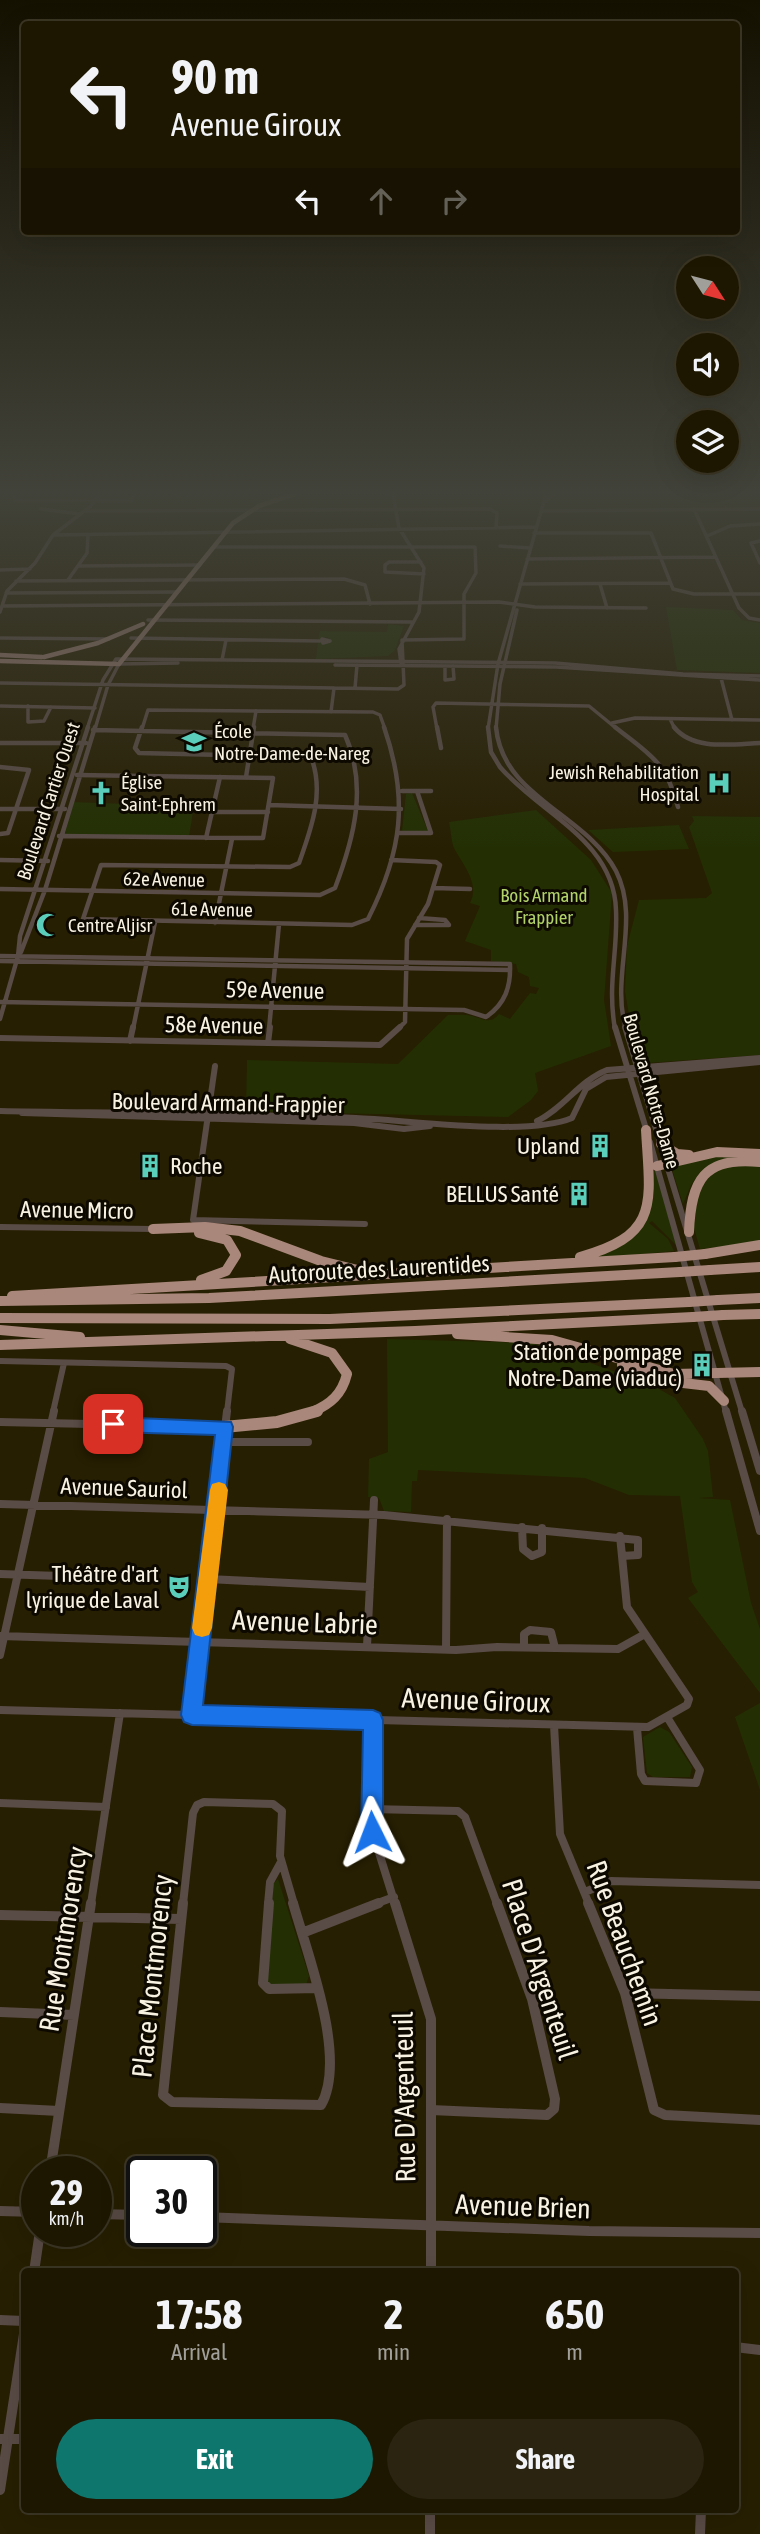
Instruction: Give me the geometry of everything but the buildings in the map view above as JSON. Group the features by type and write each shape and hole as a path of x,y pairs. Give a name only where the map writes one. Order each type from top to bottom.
{"highway":[{"path":"537,1265 605,1251 622,1242 639,1227 646,1215 650,1196 646,1130"},
{"path":"661,1144 677,1154 696,1156"},
{"path":"662,1165 727,1151 760,1154"},
{"path":"689,1232 690,1199 701,1176 727,1161 760,1162"},
{"path":"153,1229 205,1227 245,1232 321,1261 376,1275"},
{"path":"140,1288 211,1278 228,1270 235,1259 233,1246 219,1236 153,1229"},
{"path":"705,1254 760,1245"},
{"path":"0,1299 140,1288 760,1251"},
{"name":"Autoroute des Laurentides","path":"0,1299 209,1298 760,1267"},
{"name":"Autoroute des Laurentides","path":"0,1318 330,1319 760,1298"},
{"path":"0,1345 415,1331 760,1314"},
{"path":"0,1330 120,1339"},
{"path":"415,1331 538,1338 674,1374 760,1372"},
{"path":"225,1427 267,1425 295,1418 332,1401 344,1389 346,1370 334,1354 315,1344 276,1336"},
{"path":"600,1355 653,1378 709,1386 719,1393 724,1401"}],"main road":[{"path":"117,661 158,612"},
{"path":"134,639 148,622"},
{"path":"44,657 109,639 148,622"},
{"path":"0,655 117,661"},
{"path":"0,661 117,661"}],"street":[{"path":"0,683 401,688 404,686 402,640 417,612"},
{"path":"402,640 463,639 463,612"},
{"name":"Boulevard Notre-Dame","path":"514,612 498,664 488,740 496,761 515,783 592,850 611,879 616,905 610,999 646,1130 689,1232 713,1299 760,1471"},
{"name":"Boulevard Notre-Dame","path":"515,612 499,703 496,738 507,765 595,844 618,876 625,905 619,996 661,1144 662,1165 693,1300 717,1374 760,1531"},
{"path":"744,612 746,616 760,620"},
{"path":"148,622 412,622"},
{"path":"0,638 93,642"},
{"path":"134,639 320,641"},
{"path":"222,660 226,640"},
{"path":"375,661 401,652"},
{"path":"401,652 417,663"},
{"path":"117,661 375,661 445,666 498,664"},
{"path":"117,661 357,665 402,662"},
{"name":"Boulevard Cartier Ouest","path":"18,959 20,936 94,708 117,661"},
{"path":"403,672 417,663 589,664 721,677 760,678"},
{"path":"355,688 357,665"},
{"path":"445,666 446,680 449,681 454,679 453,666"},
{"path":"721,677 732,720"},
{"name":"Boulevard Cartier Ouest","path":"0,1020 3,1002 18,959 45,891 95,730 105,685"},
{"path":"331,712 334,688"},
{"path":"440,748 433,704 587,705 664,767 672,783 678,807"},
{"path":"0,706 94,708"},
{"path":"28,706 28,722 44,721 51,707"},
{"path":"91,891 100,867 106,864 295,866 308,839 315,807 314,763 311,757 139,753 135,748 147,712 152,709 377,713 390,740 402,790 398,833 391,860 439,863 433,888 407,939 407,1009"},
{"path":"246,777 256,711"},
{"path":"612,723 632,718 760,720"},
{"path":"670,719 678,733 689,740 760,743"},
{"path":"87,730 345,735 356,772 356,808"},
{"path":"0,743 91,743"},
{"path":"0,767 28,768 8,833 0,834"},
{"path":"54,836 263,838 273,778 73,775"},
{"path":"206,838 220,777"},
{"path":"402,790 431,791"},
{"path":"398,833 431,833 417,791"},
{"path":"269,805 401,809"},
{"path":"0,808 70,809"},
{"name":"62e Avenue","path":"0,889 327,894 335,888 347,858 356,808"},
{"path":"213,812 268,812"},
{"path":"215,923 232,839"},
{"path":"0,860 54,861"},
{"name":"61e Avenue","path":"91,891 83,919 358,924 368,919 391,860"},
{"path":"433,888 470,889"},
{"path":"415,925 449,925 445,920 419,918"},
{"path":"130,1041 155,922"},
{"path":"268,1043 279,924"},
{"path":"0,956 18,959"},
{"path":"0,961 18,959 339,964 405,968 463,966"},
{"path":"339,964 405,961 463,966"},
{"name":"59e Avenue","path":"3,1002 464,1010 489,1016 510,991 510,967 463,966"},
{"name":"58e Avenue","path":"0,1038 380,1045 405,1022 407,1009"},
{"name":"Boulevard Armand-Frappier","path":"532,1123 561,1109 590,1076 638,1069 760,1060"},
{"path":"215,1066 193,1220 365,1224"},
{"name":"Boulevard Armand-Frappier","path":"0,1111 32,1115 374,1118 436,1125 565,1122 573,1116 582,1096 592,1084 628,1070"},
{"name":"Avenue Micro","path":"0,1227 153,1229"},
{"path":"0,1361 232,1369 192,1715"},
{"path":"0,1655 64,1363"},
{"path":"0,1422 225,1427"},
{"path":"224,1442 308,1442"},
{"path":"367,1646 374,1500"},
{"name":"Avenue Sauriol","path":"0,1504 373,1514 620,1536"},
{"path":"446,1650 447,1519"},
{"path":"522,1527 523,1549 532,1556 542,1552 542,1528"},
{"path":"622,1556 638,1555 640,1544 635,1538 620,1536 627,1607 645,1634"},
{"path":"0,1574 60,1576"},
{"path":"208,1580 370,1587"},
{"path":"524,1647 525,1632 530,1630 551,1632 555,1648"},
{"name":"Avenue Labrie","path":"2,1637 446,1650 524,1647 618,1649 645,1634"},
{"name":"Avenue Giroux","path":"0,1710 637,1728 667,1717 690,1701 645,1634"},
{"name":"Rue Montmorency","path":"52,2156 120,1713"},
{"path":"637,1728 641,1774 645,1781 696,1783 700,1779 700,1770 667,1717"},
{"name":"Rue D'Argenteuil","path":"373,1720 371,1827 430,2014 431,2268"},
{"name":"Rue Beauchemin","path":"554,1725 560,1834 625,1993 655,2112 760,2120"},
{"path":"0,1803 106,1807"},
{"name":"Place Montmorency","path":"198,1804 279,1806 282,1813 281,1862 318,1988 330,2042 328,2093 324,2103 316,2106 167,2101 162,2089 193,1813 198,1804"},
{"name":"Place D'Argenteuil","path":"370,1809 458,1811 465,1816 532,1999 555,2099 553,2111 545,2115 431,2110"},
{"name":"Place Montmorency","path":"281,1862 274,1870 270,1882 263,1985 269,1989 318,1988"},
{"path":"585,1892 611,1881 760,1885"},
{"path":"302,1933 394,1897"},
{"path":"0,1914 181,1919"},
{"path":"625,1993 760,1996"},
{"path":"0,2012 74,2015"},
{"path":"0,2109 59,2111"},
{"path":"0,2211 21,2212"},
{"name":"Avenue Brien","path":"217,2218 760,2233"},
{"path":"35,2268 38,2247"},
{"path":"0,2320 21,2321"},
{"path":"739,2347 760,2350"},
{"path":"0,2490 4,2439 21,2350"},
{"path":"430,2513 430,2534"},
{"path":"700,2534 701,2513"}],"green space":[{"path":"667,612 735,612 742,620 760,623 760,673 677,670"},
{"path":"388,624 404,626 395,650 388,656 316,659 318,643 332,641 327,637 318,639 320,631 387,632"},
{"path":"412,793 428,831 402,831 406,794"},
{"path":"72,802 213,807 213,812 193,812 189,837 62,836"},
{"name":"Bois Armand Frappier","path":"536,810 591,860 612,893 604,1000 611,1046 535,1073 538,1091 531,1100 508,1117 246,1111 247,1060 398,1064 448,1015 466,1015 490,1020 499,1014 510,1019 530,993 536,994 539,988 530,986 529,977 518,972 516,964 491,961 491,950 465,941 480,906 470,903 473,896 472,882 454,847 449,822"},
{"name":"Bois Armand Frappier","path":"692,816 760,817 760,1055 647,1063 642,1061 631,1026 625,991 627,946 639,900 706,898 712,893 689,827 694,821"},
{"path":"679,825 689,849 613,852 588,830"},
{"path":"744,1154 701,1171 683,1204 671,1166 694,1159"},
{"path":"760,1164 760,1242 700,1249 694,1228 694,1194 717,1168"},
{"path":"652,1171 655,1171 677,1246 652,1221 649,1223 668,1239 674,1251 600,1258 599,1255 625,1242 643,1224 653,1200"},
{"path":"387,1339 532,1343 648,1383 675,1398 708,1451 713,1497 698,1498 730,1500 751,1603 760,1629 760,1693 688,1598 698,1592 692,1582 680,1496 629,1495 585,1478 418,1470 417,1481 412,1481 411,1512 384,1511 379,1498 368,1497 369,1459 388,1452"},
{"path":"760,1703 760,1790 735,1717"},
{"path":"660,1727 669,1732 692,1767 690,1777 653,1777 647,1773 643,1737"},
{"path":"278,1879 309,1976 306,1985 271,1985 267,1982 273,1884"}],"slow traffic":[{"path":"202,1628 219,1490"}],"place":[{"name":"École Notre-Dame-de-Nareg","path":"194,742"},
{"name":"Jewish Rehabilitation Hospital","path":"719,783"},
{"name":"Église Saint-Ephrem","path":"101,793"},
{"name":"Centre Aljisr","path":"48,925"},
{"name":"Upland","path":"600,1146"},
{"name":"Roche","path":"150,1166"},
{"name":"BELLUS Santé","path":"579,1194"},
{"name":"Station de pompage Notre-Dame (viaduc)","path":"702,1365"},
{"name":"Théâtre d'art lyrique de Laval","path":"179,1587"}],"route":[{"path":"113,1424 225,1427 192,1715 373,1720 370,1817 372,1832"}]}
